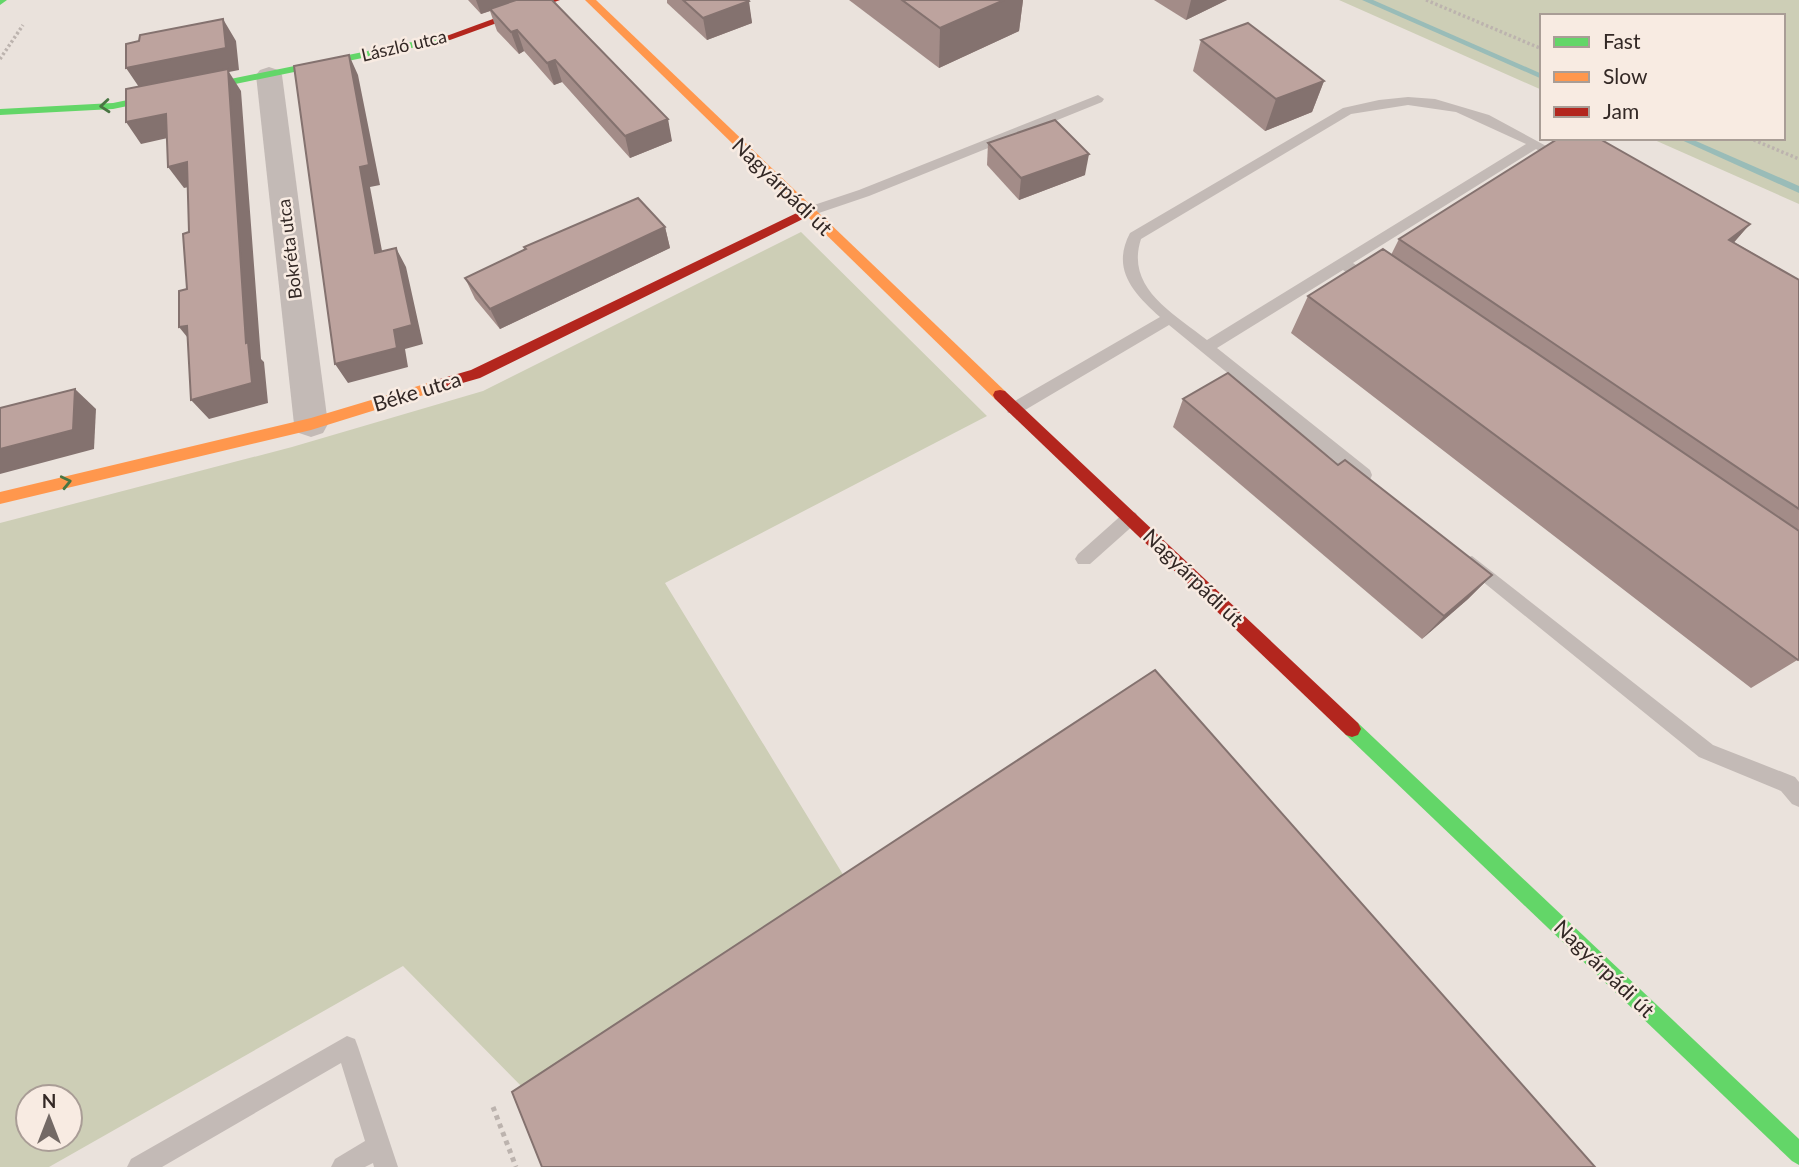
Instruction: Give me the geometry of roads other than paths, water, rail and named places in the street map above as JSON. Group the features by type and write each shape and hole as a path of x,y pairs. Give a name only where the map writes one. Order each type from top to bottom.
{"street":[{"name":"László utca","path":"0,112 113,106 433,42 555,0"},
{"name":"Nagyárpádi út","path":"590,0 807,212 1799,1154"},
{"name":"Bokréta utca","path":"269,75 311,424"},
{"name":"Béke utca","path":"0,498 311,424 475,374 807,212"}],"lane":[{"path":"1380,488 1170,318 1134,283 1128,267 1128,251 1135,236 1347,111 1381,100 1414,98 1453,106 1488,118 1573,165"},
{"path":"807,212 864,193 1098,99"},
{"path":"1206,348 1535,144"},
{"path":"1343,263 1377,287"},
{"path":"1014,409 1170,318"},
{"path":"1084,559 1129,518"},
{"path":"1456,550 1706,751 1795,788"},
{"path":"143,1166 347,1046 382,1157 343,1167"}],"waterway":[{"path":"1366,0 1540,76"},
{"path":"1686,140 1799,190"}]}
